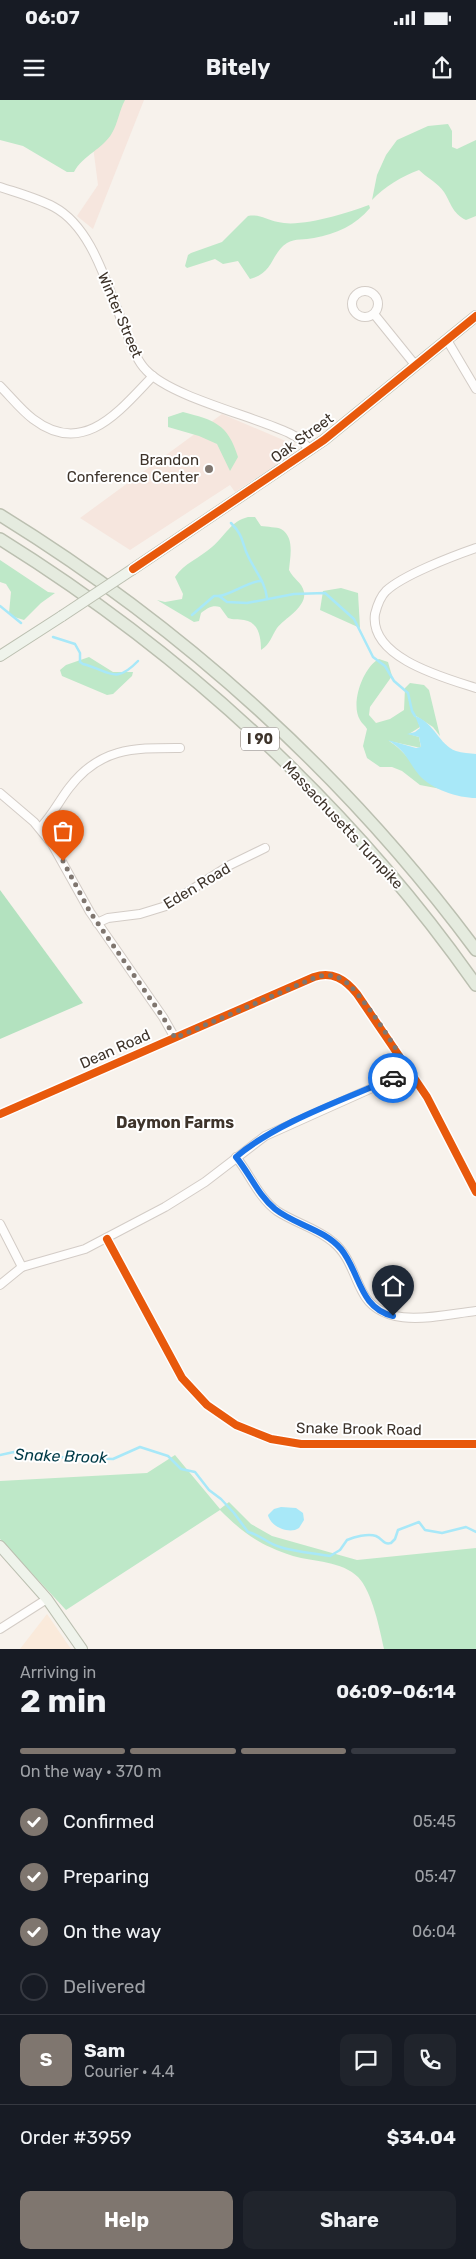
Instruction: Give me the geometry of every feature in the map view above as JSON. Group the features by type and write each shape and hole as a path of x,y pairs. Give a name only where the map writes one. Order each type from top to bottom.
{"highway":[{"name":"Massachusetts Turnpike","path":"0,515 121,596 193,652 248,699 307,755 364,814 423,882 476,950"},
{"name":"Massachusetts Turnpike","path":"0,539 78,590 136,633 206,690 260,738 324,801 396,882 476,985"}],"main road":[{"name":"Oak Street","path":"0,656 310,450 476,316"},
{"path":"0,1546 47,1600 82,1649"}],"street":[{"name":"Winter Street","path":"0,187 54,207 79,228 93,252 142,366 153,376 190,395 289,433 303,442 310,450"},
{"path":"374,314 416,366"},
{"path":"446,340 476,389"},
{"path":"0,386 34,420 53,430 73,433 94,429 104,424 153,376"},
{"path":"476,548 391,587 380,599 375,617 379,635 384,643 399,656 430,673 476,688"},
{"path":"40,828 78,777 98,760 132,749 180,748"},
{"path":"0,793 40,828 57,851 97,923 163,1017 175,1038"},
{"name":"Eden Road","path":"97,923 108,918 140,914 166,906 230,865 265,848"},
{"name":"Dean Road","path":"0,1114 314,978 333,975 343,980 357,994 410,1070 433,1107 476,1192"},
{"path":"0,1285 22,1267 74,1253 107,1239 182,1197 255,1142 275,1131 410,1070"},
{"path":"236,1157 262,1195 276,1210 321,1233 340,1249 364,1296 380,1311 402,1317 476,1311"},
{"path":"0,1224 22,1267"},
{"name":"Snake Brook Road","path":"107,1239 182,1378 207,1405 236,1426 271,1439 301,1444 476,1444"},
{"path":"0,1629 47,1600"}],"shaded area":[{"path":"69,100 144,100 93,229 77,216 98,185 88,108"},
{"name":"Brandon Conference Center","path":"222,414 295,445 294,453 235,492 230,485 130,550 80,518"},
{"path":"47,1614 71,1649 20,1649"}],"green space":[{"path":"0,100 125,100 114,129 108,139 82,161 74,172 67,172 23,146 0,140"},
{"path":"448,124 452,131 452,147 457,149 476,140 476,216 466,220 461,217 455,211 444,192 419,170 394,182 372,200 377,175 386,155 397,140 428,126"},
{"path":"369,205 370,208 364,214 345,228 311,239 293,240 287,243 264,272 250,279 238,261 223,264 215,259 187,268 185,266 188,255 222,242 248,216 260,216 278,222 299,223 324,219"},
{"path":"183,412 211,421 230,437 238,457 230,471 217,444 199,436 168,427 168,417"},
{"path":"248,517 255,517 261,526 281,529 288,537 291,548 289,570 304,592 302,603 277,628 269,642 261,650 260,636 256,627 249,621 228,618 220,607 208,608 201,613 199,621 194,622 157,600 165,602 182,599 183,594 175,577 179,572 187,564 212,547 233,525"},
{"path":"0,560 48,592 55,593 41,603 24,620 11,616 9,613 11,592 6,584 0,582"},
{"path":"341,588 358,593 360,628 320,610 323,591"},
{"path":"89,657 113,672 133,672 132,676 113,694 107,695 62,676 60,670 66,665"},
{"path":"379,659 388,662 392,676 370,707 369,715 376,723 390,719 404,710 405,688 410,683 424,685 429,690 440,736 433,727 416,716 420,727 409,734 419,737 421,748 389,741 403,752 433,784 441,789 420,785 402,771 392,767 380,767 367,758 363,746 367,729 357,713 357,696 363,678 373,663"},
{"path":"0,890 83,1003 0,1039"},
{"path":"175,1455 220,1509 229,1502 251,1524 272,1536 357,1560 476,1548 476,1649 384,1649 371,1601 363,1583 358,1577 336,1565 293,1556 271,1548 245,1532 220,1510 66,1610 0,1539 0,1481 147,1473"}],"water":[{"path":"415,716 427,723 450,748 458,752 476,754 476,798 453,794 430,784 419,775 403,753 388,740 416,748 421,747 419,737 407,734 415,732 420,728"},
{"path":"281,1507 296,1508 303,1513 304,1520 299,1528 285,1530 272,1523 268,1515 274,1509"}],"waterway":[{"path":"231,523 241,536 247,553 262,582 267,598"},
{"path":"219,596 257,581 262,581"},
{"path":"192,615 214,596 219,596 227,602 247,603 294,594 325,593 354,619 373,657 385,666 394,681 408,693 415,716"},
{"path":"0,606 21,623"},
{"path":"53,637 75,644 80,653 80,662 83,664 112,674 124,673 138,661"},
{"name":"Snake Brook","path":"0,1455 14,1452 53,1457 113,1459 140,1447 168,1456 181,1469 195,1472 209,1490 221,1499 234,1513 248,1532 276,1546 298,1551 330,1556 340,1550 347,1540 365,1535 373,1535 385,1542 391,1543 395,1539 398,1530 419,1522 425,1530 442,1533 466,1527 476,1532"}],"cycle path":[{"path":"133,569 324,440 476,316"},
{"path":"0,1114 314,977 327,975 343,980 357,994 427,1097 476,1192"},
{"path":"107,1239 182,1378 207,1405 236,1425 271,1439 301,1444 476,1444"}],"way so far":[{"path":"63,861 83,901 163,1017 175,1038 314,978 333,975 343,980 357,994 410,1070 393,1078"}],"place":[{"name":"Brandon Conference Center","path":"209,469"}],"district":[{"name":"Daymon Farms","path":"175,1122"}],"route":[{"path":"393,1078 275,1131 255,1142 236,1157 266,1201 276,1210 321,1233 335,1243 345,1255 368,1302 380,1311 393,1316"}]}
